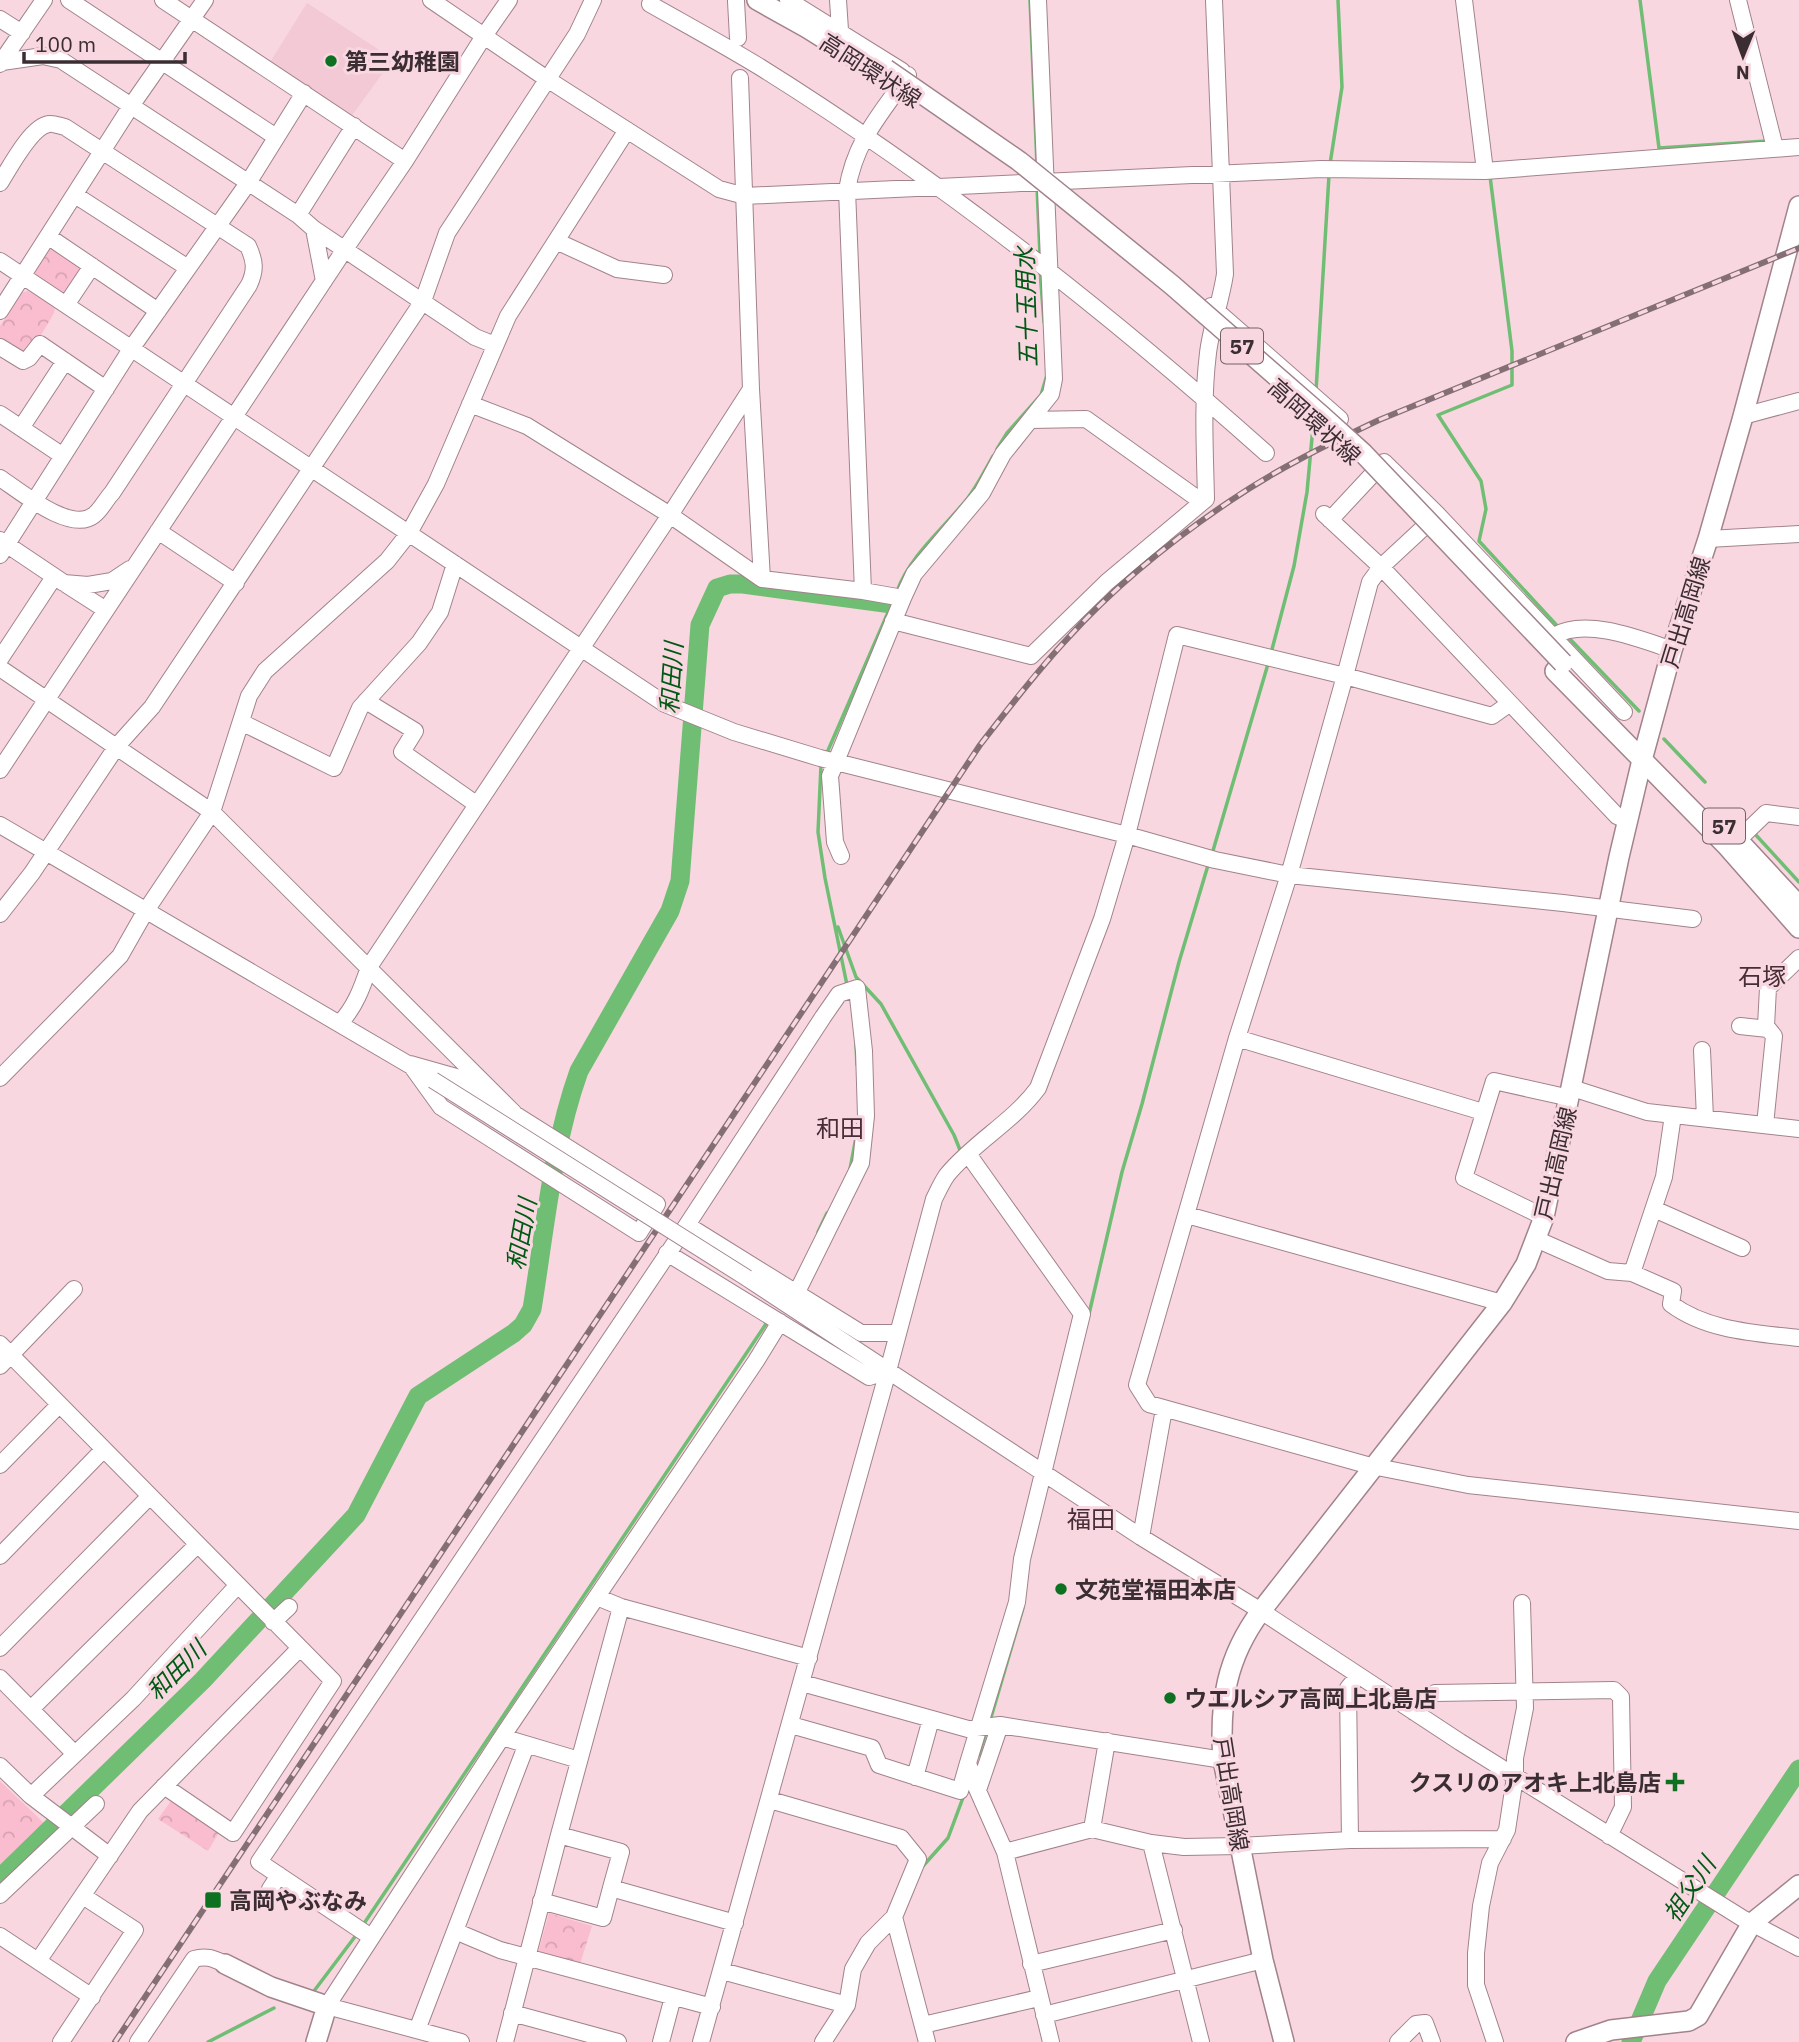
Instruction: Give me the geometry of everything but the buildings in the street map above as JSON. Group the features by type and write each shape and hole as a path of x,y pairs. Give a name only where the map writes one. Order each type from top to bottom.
{"main road":[{"name":"高岡環状線","path":"757,0 884,72"},
{"name":"高岡環状線","path":"771,0 1019,161 1172,285 1363,453 1559,667 1644,755 1799,928"},
{"name":"戸出高岡線","path":"1284,2042 1238,1846 1223,1760 1221,1731 1224,1700 1233,1657 1261,1611 1502,1303 1526,1264 1536,1239 1544,1217 1608,910 1644,755 1672,650 1708,539 1743,416 1799,206"},
{"name":"高岡環状線","path":"1644,755 1738,840 1799,906"},
{"path":"1576,2042 1611,2030 1689,2021 1698,2016 1747,1921 1799,1885"},
{"path":"225,1964 271,1987 327,2006 316,2042"}],"street":[{"path":"1,63 44,0"},
{"path":"69,0 276,137"},
{"path":"163,0 405,161"},
{"path":"0,311 131,106 205,0"},
{"path":"431,0 547,79 719,189 745,196 936,186 1043,175 1222,175 1329,169 1485,171 1799,147"},
{"path":"0,770 509,0"},
{"path":"0,914 117,746 152,707 423,301 447,233 577,34 593,0"},
{"path":"788,0 840,30 908,75 1043,175"},
{"path":"838,0 840,30"},
{"path":"841,856 835,842 828,760 893,621 896,597 982,493 1003,454 1051,394 1054,379 1043,175 1038,0"},
{"path":"1206,499 1204,398 1208,351 1225,274 1214,0"},
{"path":"1464,0 1485,171"},
{"path":"1738,0 1775,148"},
{"path":"736,1 738,38"},
{"path":"650,4 760,67 936,186 1049,270 1266,453"},
{"path":"0,19 22,33"},
{"path":"1,63 43,56 61,60 298,215 314,229 475,337 495,345"},
{"path":"863,591 848,190 851,167 864,137 908,75"},
{"path":"740,78 751,389 762,579"},
{"path":"106,610 2,547 34,502 131,349 248,183 304,93"},
{"path":"0,183 28,140 40,127 50,123 65,127 248,246 255,261 254,274 94,515 83,520 68,519 34,502 0,478"},
{"path":"298,215 354,126"},
{"path":"0,1078 120,956 145,912 212,812 249,696 265,671 387,561 409,533 436,484 508,316 627,130"},
{"path":"1066,187 1218,312 1340,419"},
{"path":"75,195 188,268"},
{"path":"314,229 324,281"},
{"path":"49,237 158,311"},
{"path":"556,242 617,269 664,275"},
{"path":"0,261 665,704 734,732 828,760 1127,835 1210,859 1289,875 1693,919"},
{"path":"66,305 92,266"},
{"path":"0,347 23,361 29,358 40,344 106,389"},
{"path":"21,428 65,361"},
{"path":"340,1023 350,1012 363,987 369,967 751,389"},
{"path":"1743,416 1799,401"},
{"path":"470,404 527,426 670,515 762,579 896,597"},
{"path":"0,414 63,456"},
{"path":"1030,420 1086,419 1198,499 1206,499"},
{"path":"1624,712 1437,514 1384,462 1327,517 1381,567 1617,816 1628,821"},
{"path":"893,621 1031,656 1107,582 1206,499"},
{"path":"1437,514 1381,567 1370,582 1289,875 1237,1038 1137,1385 1149,1404 1375,1467 1468,1485 1799,1521"},
{"path":"158,531 236,583"},
{"path":"1708,539 1799,534"},
{"path":"241,722 334,768 360,708 419,643 440,612 455,564"},
{"path":"59,580 88,586 112,580 136,566"},
{"path":"0,659 59,580"},
{"path":"1554,636 1569,630 1597,629 1672,650"},
{"path":"702,2042 933,1199 946,1176 1024,1107 1038,1088 1102,919 1127,835 1177,635 1345,676 1492,716 1509,704"},
{"path":"0,668 212,812 514,1112"},
{"path":"366,701 415,731 402,752 476,804"},
{"path":"1738,840 1766,813 1799,817"},
{"path":"0,825 145,912 410,1064 747,1278 1515,1777 1747,1921 1799,1948"},
{"path":"1765,1125 1774,1036 1768,1029 1768,988 1799,958"},
{"path":"364,1932 259,1862 667,1252 846,992 857,988 864,1051 866,1116 861,1163 792,1289"},
{"path":"1740,1026 1768,1029"},
{"path":"1237,1038 1483,1112"},
{"path":"1702,1050 1705,1118"},
{"path":"410,1064 456,1077 657,1204 639,1233 441,1107 410,1064"},
{"path":"1544,1217 1464,1178 1493,1081 1571,1093 1647,1112 1799,1129"},
{"path":"1633,1273 1664,1177 1673,1115"},
{"path":"791,1725 872,1748 879,1765 960,1791 973,1776 990,1725 1017,1602 1022,1559 1049,1476 1082,1314 968,1154"},
{"path":"1654,1209 1742,1248"},
{"path":"1186,1214 1502,1303"},
{"path":"687,1225 861,1333 898,1333"},
{"path":"1536,1239 1608,1271 1633,1273 1673,1291 1671,1304 1685,1314 1729,1329 1799,1338"},
{"path":"667,1252 869,1377 888,1371"},
{"path":"730,1292 749,1262"},
{"path":"74,1289 4,1354 333,1681 233,1833 164,1786"},
{"path":"461,2042 327,2006 364,1932 502,1737 756,1361 774,1318"},
{"path":"0,1465 58,1406"},
{"path":"1142,1537 1164,1409"},
{"path":"0,1556 103,1450"},
{"path":"0,1648 149,1497"},
{"path":"31,1709 197,1545"},
{"path":"31,1796 133,1699 237,1586"},
{"path":"597,1597 621,1607 809,1658"},
{"path":"1495,2042 1476,1985 1476,1953 1481,1906 1490,1863 1507,1830 1515,1777 1515,1758 1525,1692 1522,1603"},
{"path":"269,1618 289,1607"},
{"path":"505,2042 621,1607"},
{"path":"38,1961 140,1811 299,1648"},
{"path":"1350,1840 1348,1688 1358,1676"},
{"path":"0,1678 75,1754"},
{"path":"802,1683 968,1729 990,1725 1223,1760"},
{"path":"1414,1712 1423,1699 1435,1693 1614,1690 1621,1697 1623,1807 1609,1836"},
{"path":"915,1777 931,1719"},
{"path":"990,1725 973,1776 1005,1852 1051,2042"},
{"path":"502,1737 579,1760"},
{"path":"1092,1829 1107,1741"},
{"path":"417,2030 526,1746"},
{"path":"0,1766 31,1796 110,1856"},
{"path":"770,1800 901,1838 918,1859 896,1922 868,1943 853,1969 847,2005 823,2042"},
{"path":"0,1895 67,1824 96,1804"},
{"path":"1005,1852 1092,1829 1151,1843 1184,1847 1350,1840 1503,1839"},
{"path":"541,1901 603,1918 621,1852 559,1835"},
{"path":"1151,1843 1201,2042"},
{"path":"268,1898 279,1875"},
{"path":"611,1888 735,1923"},
{"path":"61,2042 135,1930 83,1896"},
{"path":"896,1922 928,2042"},
{"path":"1031,1964 1174,1930"},
{"path":"455,1931 500,1950 712,2007"},
{"path":"0,1936 92,1997"},
{"path":"138,2042 194,1959 212,1957 225,1964"},
{"path":"1044,2015 1263,1960"},
{"path":"722,1971 847,2005"},
{"path":"661,2042 673,1997"},
{"path":"923,2025 1039,1998"},
{"path":"512,2013 618,2042"},
{"path":"1398,2042 1416,2024 1424,2023 1432,2042"}],"shaded area":[{"name":"第三幼稚園","path":"307,3 393,59 350,118 269,64"}],"green space":[{"path":"58,248 84,266 66,298 35,277 34,273 50,249"},
{"path":"28,291 55,307 28,357 0,341 0,326 21,293"},
{"path":"0,1781 45,1824 0,1867"},
{"path":"171,1801 220,1831 208,1851 158,1819"},
{"path":"549,1913 592,1926 580,1964 538,1953"}],"waterway":[{"name":"五十玉用水","path":"1030,0 1037,165"},
{"path":"1330,164 1342,87 1338,0"},
{"path":"1640,0 1659,148 1767,141"},
{"path":"1316,391 1329,175"},
{"path":"1490,176 1512,351 1512,385 1438,415 1481,481 1486,509 1479,541 1561,630"},
{"name":"五十玉用水","path":"1037,187 1040,256"},
{"name":"五十玉用水","path":"1040,271 1044,322"},
{"name":"五十玉用水","path":"997,449 1007,433 1041,395 1047,375"},
{"path":"1271,653 1294,566 1307,492 1314,416"},
{"name":"五十玉用水","path":"897,591 910,565 967,499 993,456"},
{"name":"和田川","path":"0,1878 203,1680 356,1515 418,1396 514,1333 523,1325 532,1309 556,1158 579,1071 670,911 680,881 700,625 717,588 743,584 892,604"},
{"path":"826,755 893,601"},
{"path":"1566,635 1639,711"},
{"path":"1212,854 1268,664"},
{"path":"1664,739 1705,782"},
{"path":"821,765 818,832 847,985"},
{"path":"1755,834 1799,882"},
{"path":"1089,1314 1122,1172 1209,862"},
{"path":"838,927 856,977 881,1004 960,1150"},
{"path":"856,1045 857,1065"},
{"path":"850,1169 857,1132"},
{"path":"818,1232 827,1213"},
{"path":"363,1925 768,1321"},
{"path":"990,1721 1023,1608"},
{"path":"979,1755 986,1732"},
{"name":"祖父川","path":"1631,2042 1657,1981 1799,1769"},
{"path":"923,1866 948,1838 964,1795"},
{"path":"314,1991 357,1934"},
{"path":"208,2042 274,2008"}],"railway":[{"path":"115,2042 980,745 1033,677 1068,638 1124,583 1165,548 1230,501 1303,458 1379,420 1799,248"}],"place":[{"name":"第三幼稚園","path":"331,61"},
{"name":"文苑堂福田本店","path":"1061,1589"},
{"name":"ウエルシア高岡上北島店","path":"1170,1698"},
{"name":"クスリのアオキ上北島店","path":"1675,1782"},
{"name":"高岡やぶなみ","path":"213,1900"}],"district":[{"name":"石塚","path":"1762,976"},
{"name":"和田","path":"840,1128"},
{"name":"福田","path":"1091,1519"}]}
